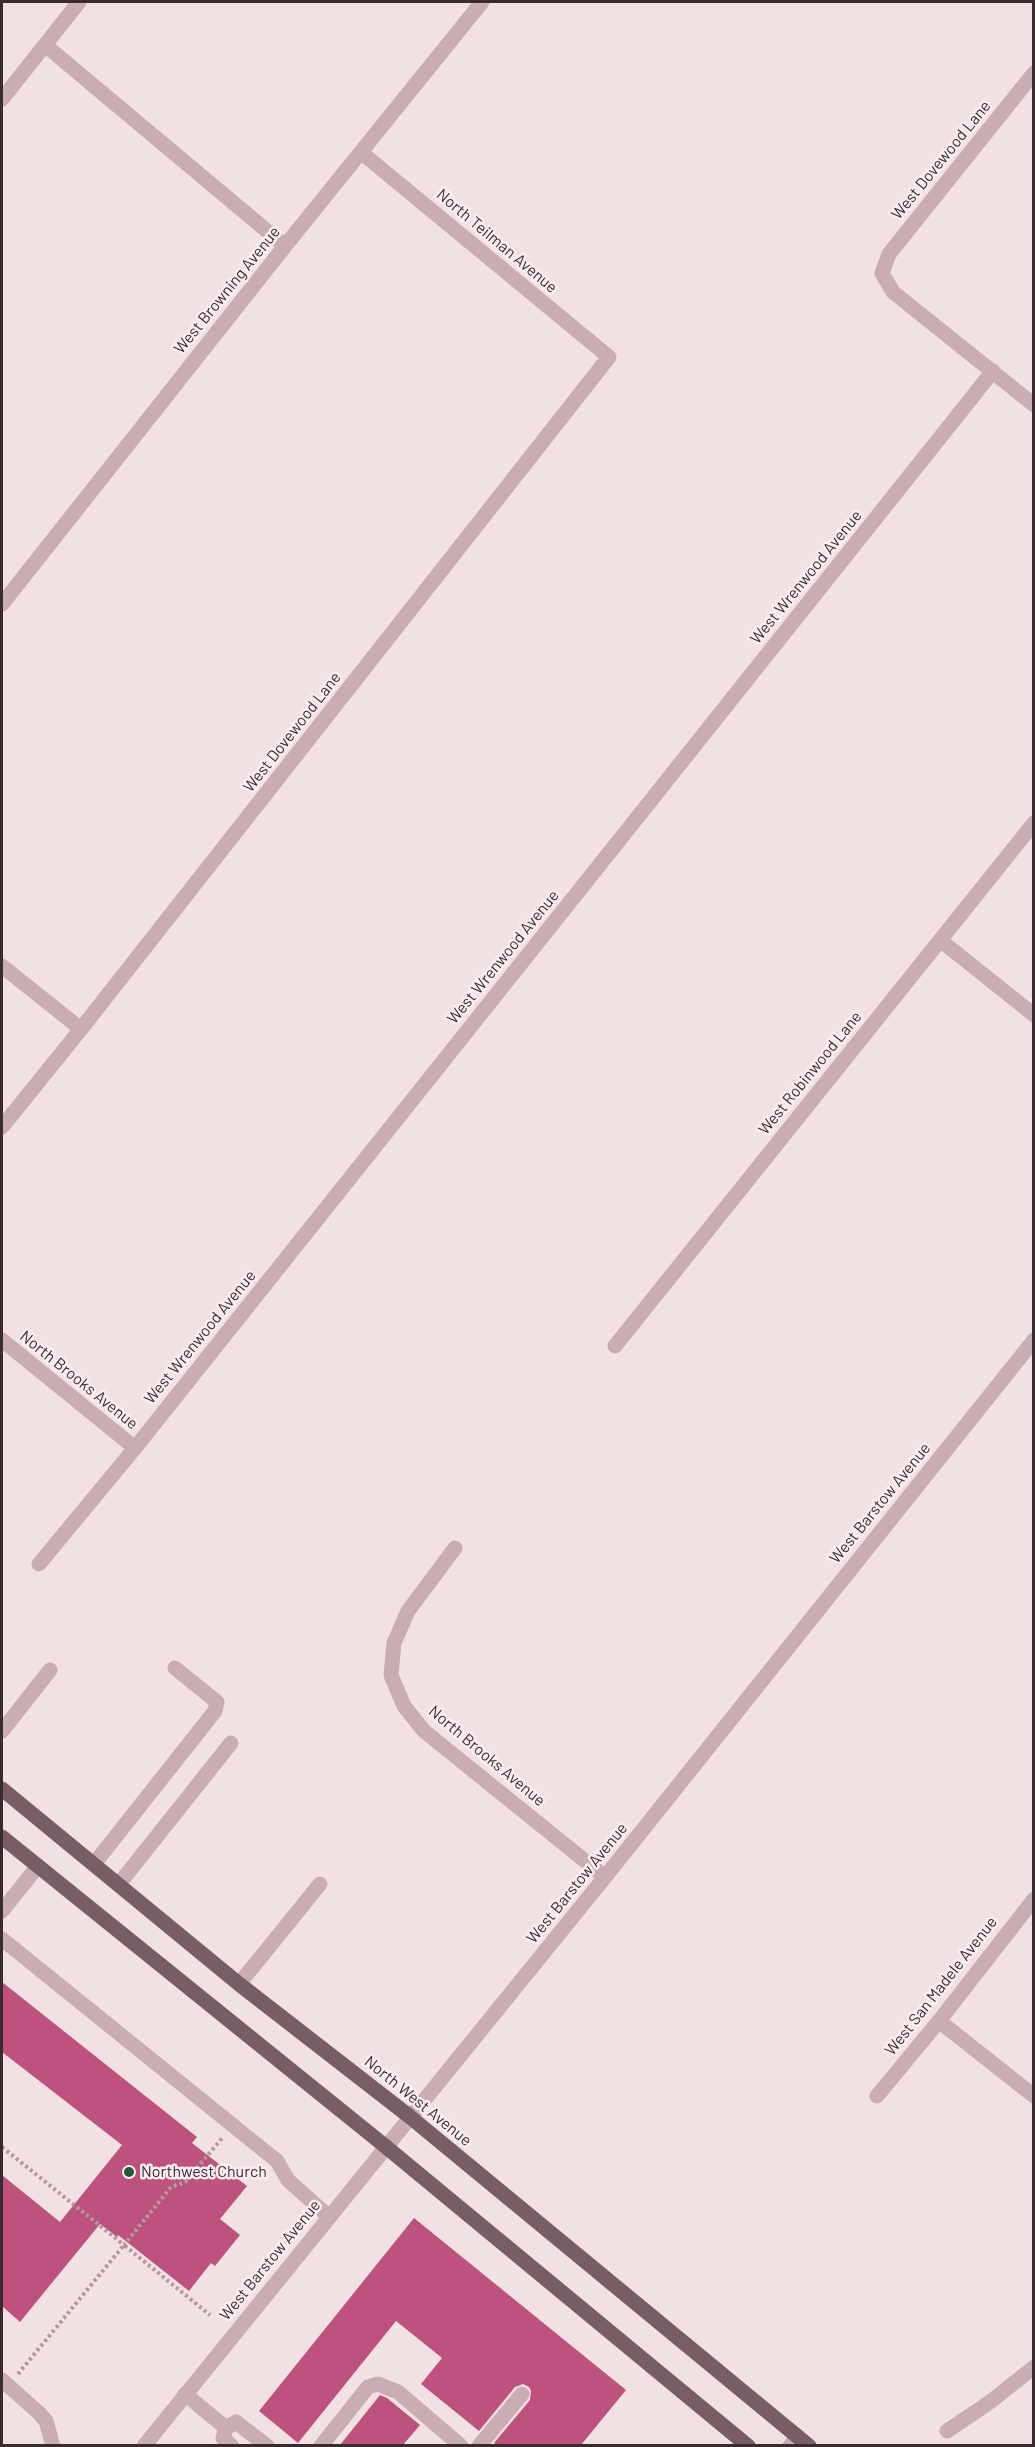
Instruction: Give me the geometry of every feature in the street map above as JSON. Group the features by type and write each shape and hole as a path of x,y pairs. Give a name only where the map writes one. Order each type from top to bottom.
{"main road":[{"name":"North West Avenue","path":"2,1789 239,1984 409,2116 799,2442"},
{"path":"2,1837 385,2146 748,2445"}],"street":[{"path":"2,99 79,2"},
{"name":"West Browning Avenue","path":"2,603 482,2"},
{"path":"45,45 285,246"},
{"name":"West Dovewood Lane","path":"993,371 893,292 882,273 889,254 1034,73"},
{"name":"North Teilman Avenue","path":"362,153 609,357"},
{"name":"West Dovewood Lane","path":"2,1127 609,357"},
{"path":"993,371 1034,405"},
{"name":"West Wrenwood Avenue","path":"39,1564 135,1448 993,371"},
{"name":"West Robinwood Lane","path":"615,1346 1034,823"},
{"path":"940,940 1034,1015"},
{"path":"2,966 81,1029"},
{"name":"North Brooks Avenue","path":"2,1340 135,1448"},
{"name":"West Barstow Avenue","path":"144,2445 605,1877 1034,1340"},
{"name":"North Brooks Avenue","path":"455,1548 408,1611 394,1643 391,1675 404,1706 424,1731 605,1877"},
{"path":"94,1864 215,1710 217,1702 175,1668"},
{"path":"2,1731 50,1670"},
{"path":"119,1884 231,1743"},
{"path":"2,1911 38,1866"},
{"path":"239,1984 320,1884"},
{"name":"West San Madele Avenue","path":"877,2096 1034,1899"},
{"path":"2,1939 277,2161 288,2180 328,2216"},
{"path":"939,2021 1034,2096"},
{"path":"947,2431 990,2402 1034,2367"},
{"path":"5,2383 46,2421 53,2445"},
{"path":"321,2445 368,2387 378,2384 398,2392 461,2445"},
{"path":"185,2394 226,2428"},
{"path":"479,2445 522,2394"},
{"path":"232,2445 223,2438 226,2428 236,2422 267,2445"}],"path":[{"path":"5,2383 171,2187 185,2182 233,2125"},
{"path":"2,2147 210,2315"}],"building":[{"path":"2,1982 197,2137 192,2143 247,2186 220,2219 240,2235 215,2266 211,2263 189,2291 118,2235 117,2237 100,2224 20,2322 2,2306 2,2175 60,2222 122,2145 2,2052"},
{"path":"414,2218 626,2390 581,2445 497,2445 494,2443 530,2400 529,2387 523,2384 515,2387 479,2431 421,2384 442,2358 396,2321 298,2443 259,2411"},
{"path":"380,2395 420,2425 403,2445 340,2445"}],"place":[{"name":"Northwest Church","path":"129,2172"}]}
